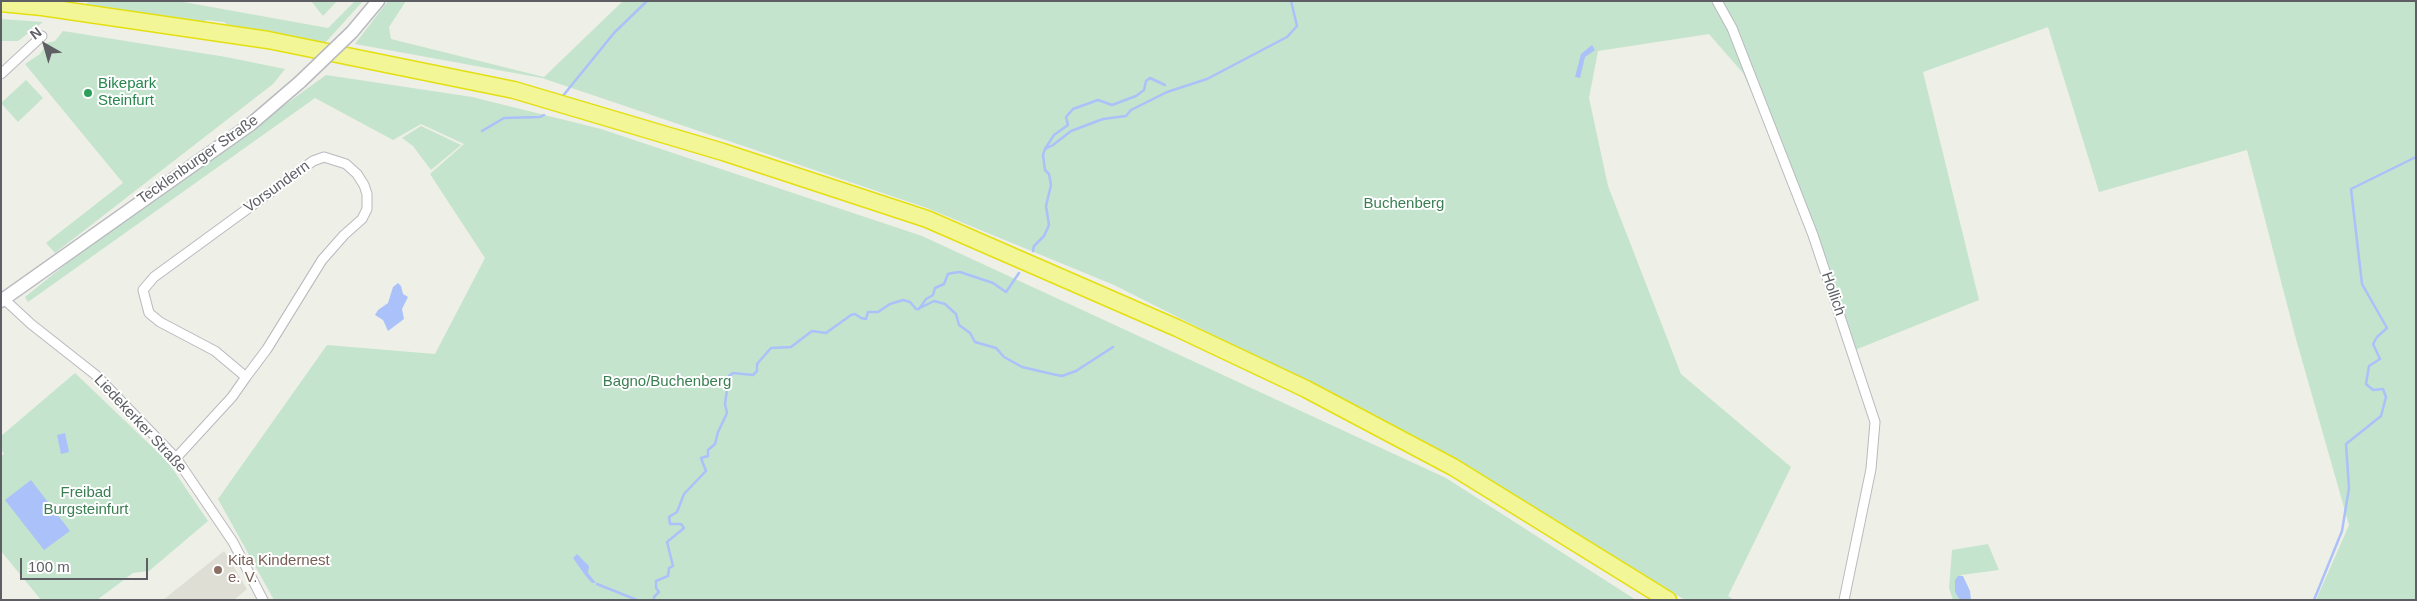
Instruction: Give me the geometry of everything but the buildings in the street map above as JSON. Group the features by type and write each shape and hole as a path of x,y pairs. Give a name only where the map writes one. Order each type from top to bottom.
{"highway":[{"path":"1,3 42,7 268,40 514,90 723,152 927,219 1177,328 1306,389 1453,467 1668,600"},
{"path":"1,10 266,48 513,100 721,160 925,226 1174,335 1440,469 1653,600"}],"main road":[{"name":"Tecklenburger Straße","path":"3,300 250,124 300,82 352,32 378,1"}],"street":[{"name":"Hollich","path":"1717,1 1732,28 1813,234 1875,422 1871,469 1844,600"},
{"path":"1,74 42,36"},
{"name":"Vorsundern","path":"176,458 232,397 246,377 280,328 322,260 344,235 362,219 367,209 367,194 357,174 346,164 324,157 313,161 154,277 143,290 149,313 215,351 246,377"},
{"name":"Liedekerker Straße","path":"3,300 97,376 176,458 233,542 262,599"}],"shaded area":[{"name":"Kita Kindernest e. V.","path":"224,551 247,589 234,600 163,600"}],"green space":[{"path":"89,1 178,1 328,28 355,1 363,1 325,43 232,28 224,22 207,20 199,23 86,4"},
{"path":"311,1 337,1 323,16"},
{"name":"Buchenberg","path":"388,1 406,1 389,27 391,39 544,77 623,1 2416,1 2416,600 2316,600 2349,525 2296,339 2247,150 2099,192 2048,27 1923,72 1979,300 1850,352 1813,235 1743,73 1709,34 1598,51 1589,98 1608,186 1681,374 1791,467 1728,596 1734,600 1685,600 1470,467 1412,435 1114,285 927,208 542,78 355,44"},
{"path":"1,19 43,22 18,41 1,41"},
{"path":"63,31 226,57 285,69 273,84 55,253 46,243 123,183 25,64 40,54 47,43 55,41"},
{"name":"Bagno/Buchenberg","path":"326,75 472,97 601,129 922,236 1446,478 1636,600 274,600 218,499 327,345 435,354 485,258 430,174 464,144 421,124 393,140 315,98 28,302 25,297 71,260"},
{"path":"26,80 43,98 18,122 1,103"},
{"path":"421,126 461,145 431,170 413,146 402,138"},
{"name":"Freibad Burgsteinfurt","path":"75,373 168,462 208,521 149,571 133,573 97,600 41,600 1,551 1,456 4,454 1,449 1,436"},
{"path":"1988,544 1999,570 1961,575 1955,592 1960,600 1953,600 1949,588 1952,550"}],"water":[{"path":"1592,45 1595,50 1585,57 1580,78 1575,77 1581,54"},
{"path":"398,283 403,294 408,297 402,309 404,319 388,331 383,320 375,315 378,310 388,303 393,287"},
{"path":"65,433 69,452 61,454 57,435"},
{"path":"31,480 70,531 44,550 5,500"},
{"path":"577,554 589,566 588,573 596,583 592,583 573,558"},
{"path":"1958,576 1963,576 1970,591 1971,600 1960,600 1955,592 1955,580"}],"waterway":[{"path":"562,97 614,33 647,1"},
{"path":"1033,251 1034,246 1044,236 1049,225 1046,206 1051,185 1049,174 1045,170 1043,155 1045,149 1071,131 1103,119 1126,116 1131,110 1167,92 1207,79 1287,37 1297,26 1291,1"},
{"path":"1045,149 1054,135 1068,125 1066,117 1073,109 1098,100 1112,105 1136,96 1144,90 1146,81 1150,78 1165,85"},
{"path":"482,131 504,118 540,117 544,115"},
{"path":"2314,600 2342,531 2349,488 2346,444 2381,416 2386,397 2383,389 2373,390 2366,384 2369,366 2380,359 2373,344 2377,337 2387,328 2362,284 2351,189 2416,157"},
{"path":"654,600 654,597 659,592 656,588 656,581 668,576 669,568 673,566 667,542 684,528 681,524 670,524 669,517 677,512 684,494 706,471 701,458 708,456 708,450 715,444 718,432 727,413 725,404 729,376 733,373 753,375 757,371 757,364 771,348 791,347 812,331 826,333 851,315 855,314 866,319 868,312 878,312 890,304 903,300 910,302 916,309 919,309 926,299 933,295 935,288 944,284 948,274 960,272 993,283 1006,292 1019,273"},
{"path":"920,308 934,301 945,304 956,314 959,325 970,333 975,342 996,348 1004,357 1022,367 1052,374 1062,376 1076,371 1113,347"},
{"path":"597,584 637,600"}],"place":[{"name":"Bikepark Steinfurt","path":"88,93"},
{"name":"Kita Kindernest e. V.","path":"218,570"}]}
